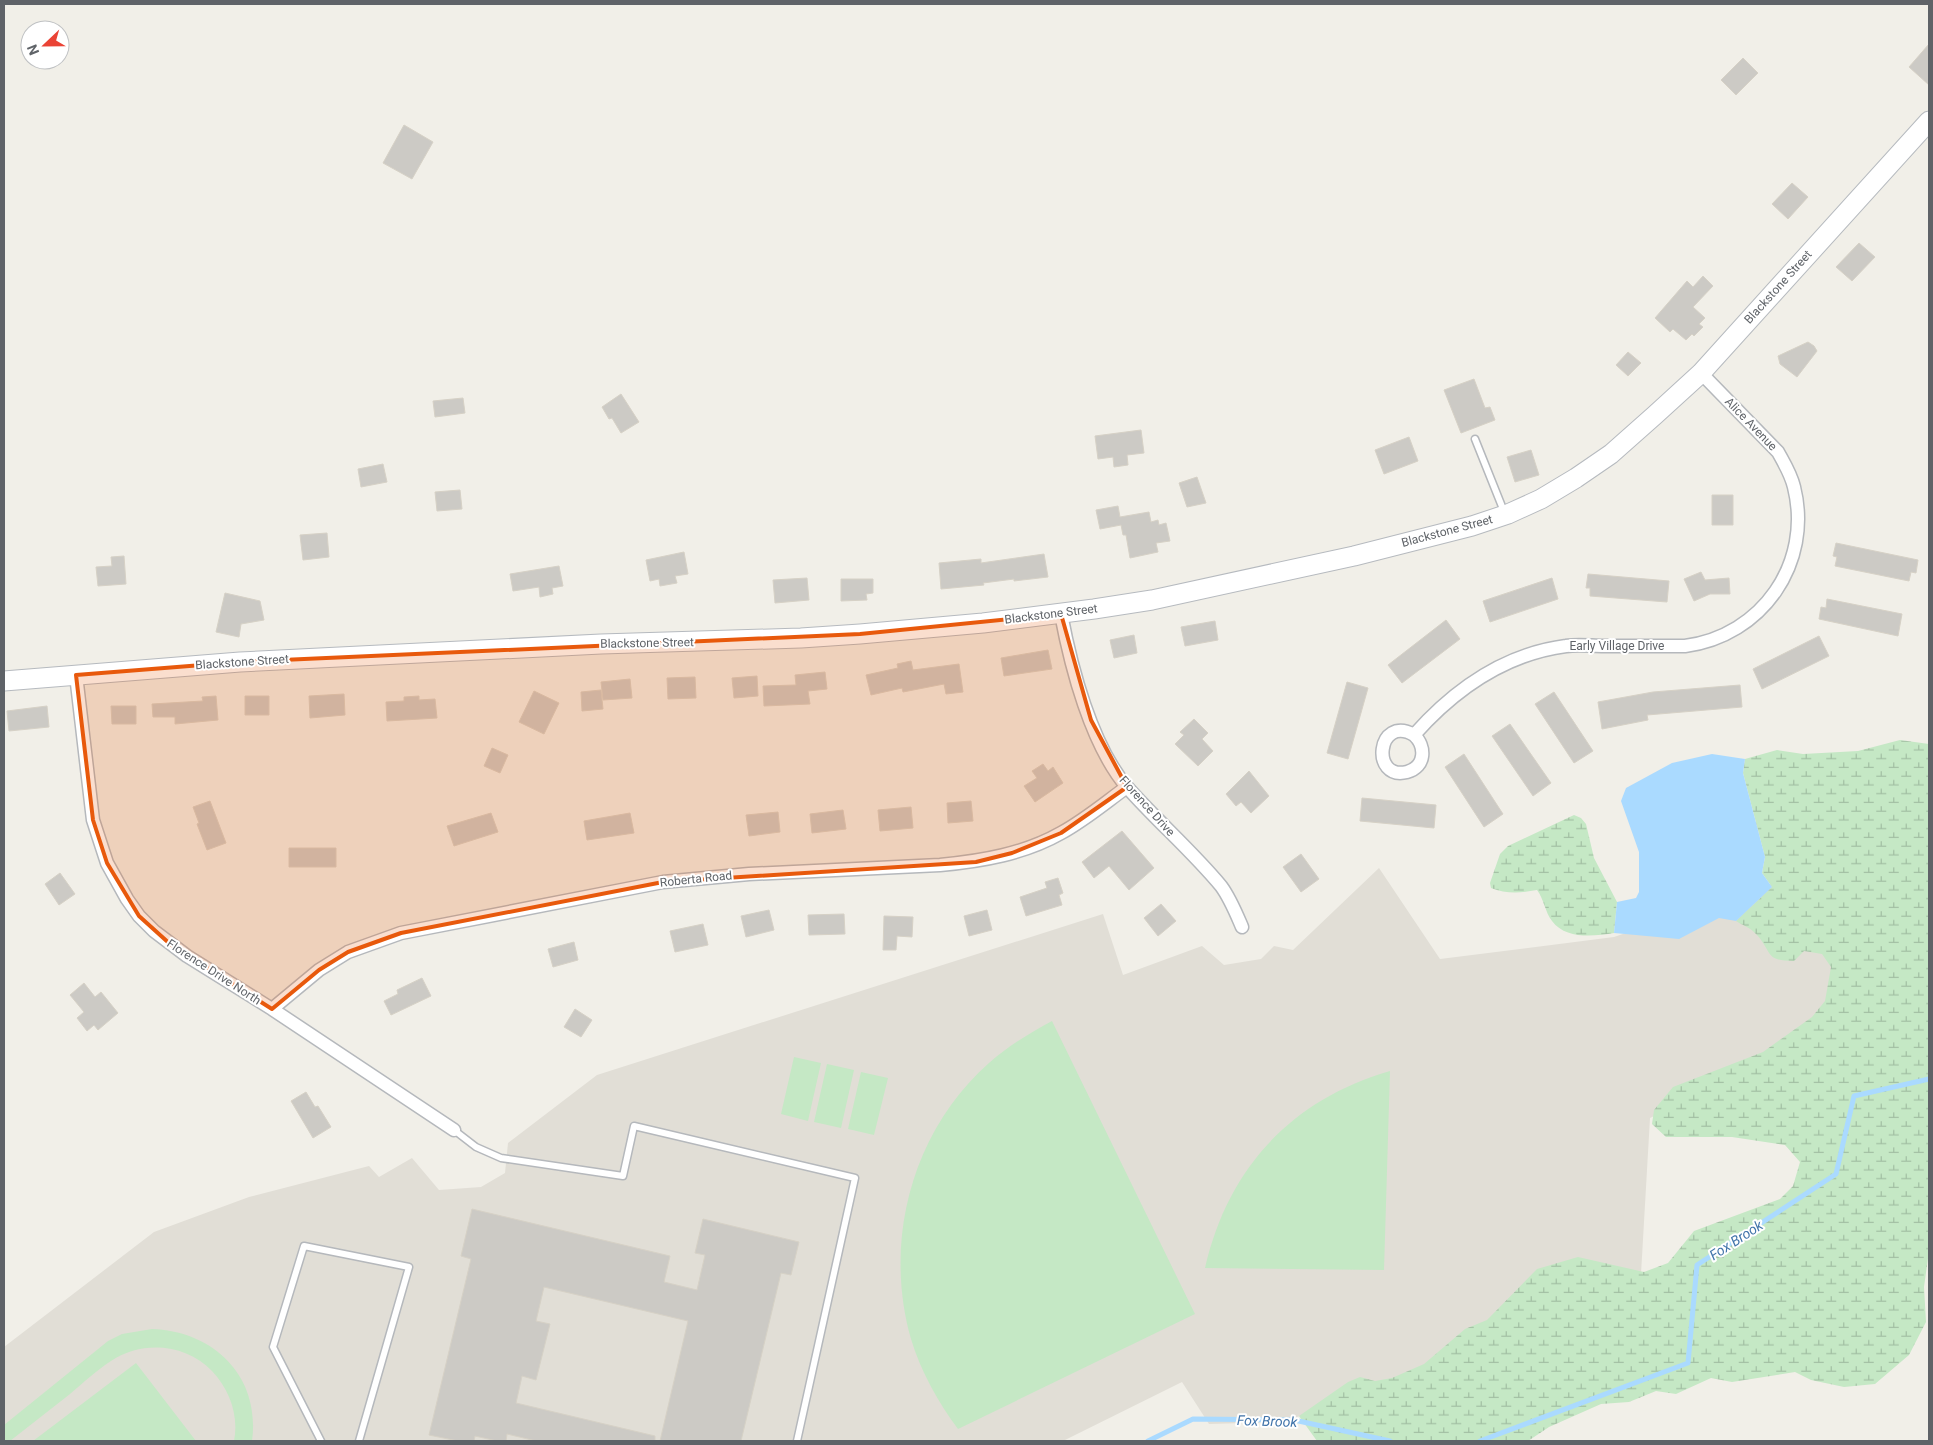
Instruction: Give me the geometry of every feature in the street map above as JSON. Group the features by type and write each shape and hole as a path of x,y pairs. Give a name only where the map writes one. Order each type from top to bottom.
{"main road":[{"name":"Blackstone Street","path":"4,680 240,662 601,644 850,635 1061,614 1152,600 1354,556 1472,526 1506,515 1541,499 1611,454 1701,373 1929,121"}],"street":[{"name":"Alice Avenue","path":"1701,373 1768,440 1778,452 1787,468 1794,486 1797,504 1798,524 1795,541"},
{"name":"Early Village Drive","path":"1414,735 1446,702 1475,681 1514,660 1538,651 1567,646 1685,646 1724,636 1750,619 1774,595 1788,570 1795,541"},
{"name":"Florence Drive","path":"1061,614 1072,662 1091,720 1108,758 1127,787 1221,887 1234,908 1242,927"},
{"name":"Florence Drive North","path":"76,675 93,820 107,863 127,899 154,931 170,944 272,1009 454,1130"},
{"name":"Roberta Road","path":"272,1009 318,970 348,952 401,933 663,882 740,875 976,862 1030,847 1061,833 1127,787"}],"lane":[{"path":"1475,439 1506,515"},
{"path":"454,1130 476,1147 501,1158 622,1176 634,1126 855,1178 797,1441"},
{"path":"321,1441 273,1347 304,1246 409,1267 359,1441"}],"highlighted area":[{"path":"1061,614 1091,720 1127,787 1061,833 1012,853 976,862 663,882 401,933 348,952 319,970 272,1009 170,944 139,916 107,863 93,820 76,675 240,662 860,634"}],"shaded area":[{"path":"1896,842 1929,921 1806,1045 1650,1118 1635,1378 1308,1414 1278,1422 1209,1424 1182,1382 1063,1441 4,1441 4,1347 154,1232 249,1197 369,1166 379,1177 412,1158 439,1190 481,1187 505,1173 508,1143 597,1075 1103,914 1123,975 1202,946 1224,965 1261,959 1274,946 1293,950 1379,868 1440,959 1614,937"}],"green space":[{"path":"1900,740 1929,744 1929,1251 1924,1287 1926,1322 1909,1355 1875,1384 1844,1387 1811,1380 1795,1372 1732,1382 1711,1378 1676,1394 1656,1391 1629,1402 1601,1404 1549,1427 1528,1441 1317,1441 1299,1416 1348,1382 1360,1377 1375,1381 1392,1378 1424,1364 1465,1329 1487,1320 1537,1269 1578,1257 1644,1272 1668,1263 1694,1231 1780,1199 1793,1186 1800,1162 1785,1145 1732,1137 1666,1137 1652,1124 1654,1110 1673,1087 1763,1052 1812,1017 1825,1001 1831,967 1822,954 1804,951 1794,961 1778,959 1770,954 1754,932 1736,921 1772,887 1762,873 1765,857 1743,773 1745,759 1777,750 1803,754 1858,751"},
{"path":"1574,815 1581,818 1586,824 1594,858 1617,902 1614,933 1590,936 1573,934 1558,927 1552,921 1537,890 1514,892 1491,888 1490,883 1500,854 1508,846"},
{"path":"1052,1021 1195,1314 958,1429 925,1375 911,1339 903,1302 901,1264 903,1227 911,1190 923,1154 940,1121 962,1090 1004,1051"},
{"path":"794,1057 821,1063 808,1121 781,1114"},
{"path":"827,1064 854,1070 841,1128 814,1122"},
{"path":"1390,1071 1384,1270 1205,1268 1215,1232 1230,1199 1248,1169 1269,1143 1294,1120 1323,1100 1355,1084"},
{"path":"861,1072 888,1078 874,1135 848,1129"},
{"path":"152,1329 174,1332 195,1338 213,1348 229,1362 241,1378 249,1397 253,1418 252,1441 234,1441 235,1422 232,1404 224,1386 212,1371 202,1362 177,1350 150,1348 123,1354 111,1361 10,1441 4,1441 4,1425 108,1341 122,1334"},
{"path":"136,1363 196,1441 33,1441"}],"water":[{"path":"1712,754 1745,759 1743,773 1765,857 1762,873 1772,887 1736,921 1719,918 1679,939 1614,933 1617,902 1636,898 1639,892 1639,852 1621,801 1626,788 1672,763"}],"building":[{"path":"1929,44 1929,85 1909,67"},
{"path":"1743,58 1758,73 1736,95 1721,80"},
{"path":"404,125 433,142 412,179 383,163"},
{"path":"1792,183 1808,197 1788,219 1772,204"},
{"path":"1859,243 1875,257 1852,281 1836,267"},
{"path":"1703,276 1713,286 1693,307 1705,318 1699,324 1703,327 1694,336 1692,334 1686,340 1673,329 1670,332 1655,318 1687,281 1693,287"},
{"path":"1808,342 1817,351 1797,377 1780,364 1778,356"},
{"path":"1628,352 1641,363 1628,376 1616,365"},
{"path":"1474,379 1485,408 1490,407 1495,420 1461,433 1444,390"},
{"path":"621,394 639,422 621,433 612,418 609,419 602,407"},
{"path":"463,398 465,413 435,417 433,401"},
{"path":"1141,430 1144,453 1127,455 1128,465 1114,467 1113,457 1098,459 1095,436"},
{"path":"1409,437 1418,461 1384,474 1375,450"},
{"path":"1531,450 1539,475 1515,482 1507,457"},
{"path":"383,464 387,482 361,487 358,469"},
{"path":"1197,477 1206,503 1187,507 1179,483"},
{"path":"460,490 462,509 437,511 435,492"},
{"path":"1712,495 1733,495 1733,525 1712,525"},
{"path":"1118,506 1120,517 1149,512 1151,522 1158,520 1159,525 1166,523 1170,541 1156,543 1158,552 1130,558 1126,535 1123,535 1121,525 1100,529 1096,510"},
{"path":"327,533 329,557 303,560 300,535"},
{"path":"1836,543 1918,560 1916,573 1911,572 1909,581 1835,566 1837,557 1833,556"},
{"path":"684,552 688,574 675,576 677,583 660,586 659,579 650,581 646,560"},
{"path":"1044,554 1048,577 1014,581 1014,579 983,583 984,585 941,589 939,563 981,559 981,563"},
{"path":"124,556 126,584 98,586 96,567 112,566 111,557"},
{"path":"559,566 563,586 552,588 553,594 540,597 539,587 513,591 510,574"},
{"path":"1701,572 1705,580 1729,578 1730,594 1710,594 1694,601 1684,579"},
{"path":"1588,574 1669,581 1667,602 1590,596 1590,588 1586,588"},
{"path":"807,578 809,600 775,603 773,580"},
{"path":"1552,578 1558,599 1490,622 1483,601"},
{"path":"841,579 873,579 873,593 866,594 867,600 841,601"},
{"path":"225,593 260,601 264,620 241,624 239,637 216,632"},
{"path":"1827,599 1902,614 1898,636 1819,619 1821,607 1826,608"},
{"path":"1446,620 1460,639 1402,683 1388,665"},
{"path":"1215,621 1218,640 1185,646 1181,627"},
{"path":"1134,635 1137,653 1114,658 1110,640"},
{"path":"1819,636 1829,656 1762,689 1753,669"},
{"path":"1048,650 1052,669 1004,676 1001,658"},
{"path":"911,661 913,670 959,664 963,692 946,694 944,684 903,692 902,688 871,695 866,675 898,668 897,664"},
{"path":"825,672 827,689 808,691 810,704 764,706 763,686 796,685 795,675"},
{"path":"757,676 758,696 734,698 732,678"},
{"path":"695,677 696,698 668,699 667,678"},
{"path":"630,679 632,698 603,700 601,682"},
{"path":"1347,682 1368,688 1348,759 1327,753"},
{"path":"1740,685 1742,707 1647,715 1648,720 1602,729 1598,702 1653,692"},
{"path":"601,690 603,709 582,711 581,692"},
{"path":"534,691 559,703 544,734 519,722"},
{"path":"1554,692 1593,751 1574,763 1535,704"},
{"path":"344,694 345,715 310,718 309,696"},
{"path":"216,696 218,720 175,724 175,717 153,717 152,704 203,701 202,697"},
{"path":"245,696 269,696 269,715 245,715"},
{"path":"419,696 419,700 435,699 437,718 387,721 386,702 404,701 404,697"},
{"path":"47,706 49,727 9,731 7,711"},
{"path":"111,706 136,706 136,724 112,724"},
{"path":"1194,719 1208,733 1202,739 1213,751 1198,766 1175,744 1184,735 1180,732"},
{"path":"1510,724 1551,783 1533,796 1492,736"},
{"path":"492,748 508,755 500,773 484,766"},
{"path":"1464,754 1503,814 1484,827 1445,767"},
{"path":"1043,764 1048,771 1053,767 1063,783 1035,802 1024,786 1037,778 1032,771"},
{"path":"1249,771 1269,796 1251,813 1241,802 1236,806 1226,794"},
{"path":"1362,798 1436,805 1434,828 1360,821"},
{"path":"210,801 226,843 207,850 193,807"},
{"path":"971,801 973,821 948,823 947,803"},
{"path":"911,807 913,828 880,831 878,810"},
{"path":"843,810 846,829 812,833 810,814"},
{"path":"778,812 780,832 749,836 746,815"},
{"path":"491,813 498,832 454,846 447,826"},
{"path":"630,813 634,833 587,840 584,821"},
{"path":"1122,831 1154,868 1129,890 1109,866 1094,878 1082,862"},
{"path":"289,848 336,848 336,867 289,867"},
{"path":"1301,854 1319,879 1301,892 1283,867"},
{"path":"60,873 75,894 59,905 45,884"},
{"path":"1058,878 1063,893 1059,895 1062,905 1026,916 1020,897 1047,888 1045,882"},
{"path":"1161,904 1176,921 1158,936 1144,918"},
{"path":"769,910 774,930 746,937 741,916"},
{"path":"987,910 992,930 969,936 964,916"},
{"path":"844,914 845,934 809,935 808,915"},
{"path":"884,916 913,917 912,937 897,936 896,950 883,950"},
{"path":"703,924 708,945 675,952 670,931"},
{"path":"574,942 578,960 553,967 548,949"},
{"path":"422,978 431,996 391,1015 384,1001 398,994 397,990"},
{"path":"84,983 95,997 101,992 118,1013 98,1030 94,1025 87,1031 77,1018 84,1012 70,995"},
{"path":"575,1009 592,1020 581,1037 564,1027"},
{"path":"306,1092 315,1107 318,1106 331,1127 313,1138 291,1101"},
{"path":"472,1209 670,1256 664,1282 697,1290 705,1255 695,1253 703,1219 799,1242 791,1275 781,1273 741,1441 660,1441 688,1321 544,1287 536,1321 550,1324 536,1380 522,1376 516,1403 655,1436 655,1441 536,1441 507,1434 506,1441 475,1436 474,1441 458,1441 429,1435 471,1259 461,1256"}],"waterway":[{"name":"Fox Brook","path":"1480,1441 1688,1363 1697,1265 1836,1174 1854,1096 1929,1079"},
{"name":"Fox Brook","path":"1148,1441 1193,1419 1294,1420 1390,1441"}]}
